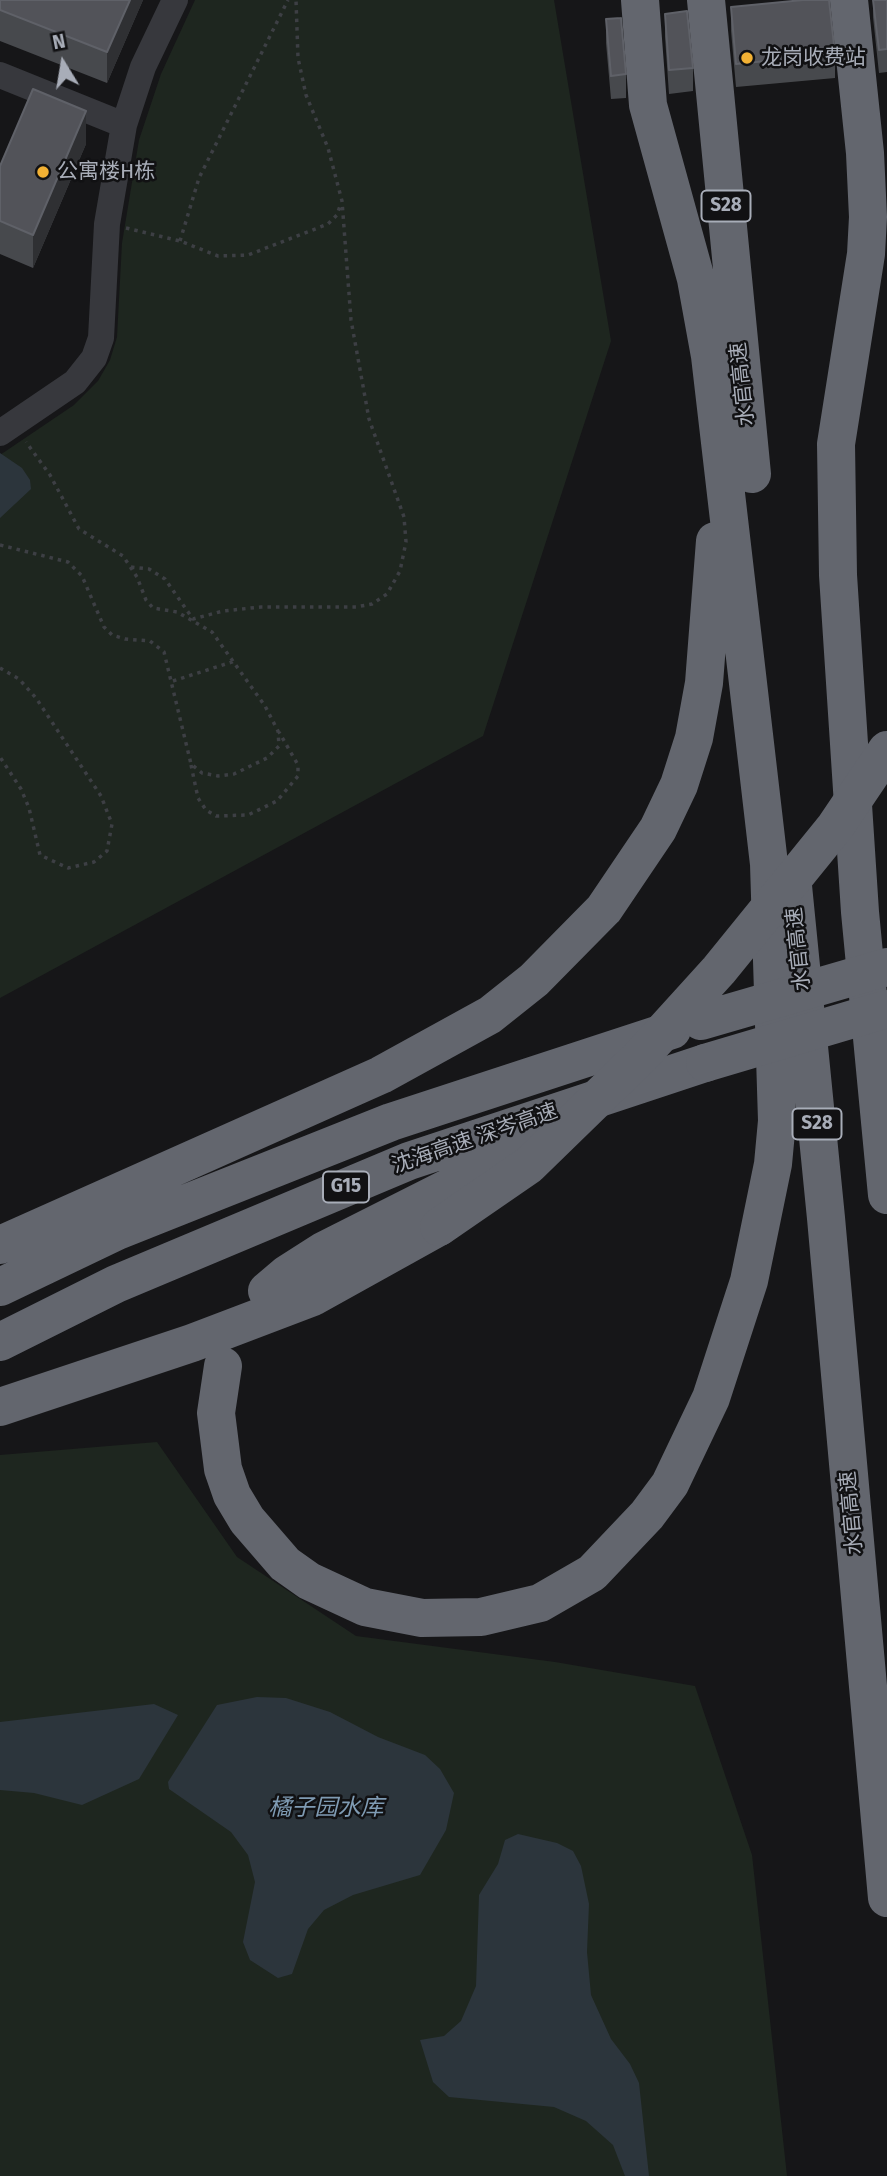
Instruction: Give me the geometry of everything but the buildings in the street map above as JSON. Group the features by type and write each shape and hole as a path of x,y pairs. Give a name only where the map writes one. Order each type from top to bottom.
{"highway":[{"path":"223,1366 216,1413 218,1444 232,1495 247,1520 285,1564 309,1581 365,1607 408,1616 452,1619 481,1617 540,1603 592,1573 629,1535 670,1484 711,1398 748,1281 773,1164 777,1121 769,864 721,431 696,279 648,106 640,0"},
{"name":"水官高速","path":"706,0 826,1218 887,1898"},
{"path":"849,0 865,152 868,217 866,254 838,420 838,575 860,912 887,1195"},
{"path":"0,1245 320,1104 442,1043 490,1015 534,979 604,909 658,829 679,785 694,738 710,622 721,431"},
{"path":"0,1407 192,1343 313,1297 439,1227 528,1165 642,1056 719,970 835,827 887,750"},
{"name":"沈海高速 深岑高速","path":"0,1287 117,1231 391,1122 701,1021 887,967"},
{"name":"沈海高速 深岑高速","path":"0,1342 116,1284 409,1161 695,1066 887,1009"},
{"path":"267,1291 287,1274 366,1228 695,1066"}],"street":[{"path":"6,420 75,383 94,358 101,338 107,224 124,125 143,66 176,0"},
{"path":"0,75 124,125"}],"path":[{"path":"180,241 199,178 288,0"},
{"path":"193,619 223,611 261,607 356,607 372,604 387,594 400,571 406,542 404,517 369,419 351,320 342,201 328,148 306,94 298,58 296,0"},
{"path":"107,224 180,241 218,256 248,255 328,224 337,215 342,201"},
{"path":"0,545 60,559 77,568 104,627 112,635 150,642 163,652 175,680 198,798 206,810 216,816 248,815 277,801 299,776 298,765 278,731 235,661 212,632 193,619 153,608 123,556 79,529 50,475 24,438 6,420"},
{"path":"131,567 149,569 165,579 193,619"},
{"path":"175,680 208,672 235,661"},
{"path":"0,668 19,679 36,698 101,796 112,824 107,851 94,862 68,868 40,855 25,799 0,757"},
{"path":"191,764 202,774 218,776 250,768 279,746 278,731"}],"shaded area":[{"path":"195,0 554,0 611,341 483,736 0,998 0,455 74,405 98,381 110,360 117,337 122,243 139,140 161,74"},
{"path":"157,1442 237,1557 356,1636 555,1662 695,1686 752,1855 787,2176 0,2176 0,1455"}],"water":[{"path":"0,453 22,468 30,480 31,489 0,518"},
{"name":"橘子园水库","path":"257,1697 286,1698 330,1712 378,1737 425,1755 440,1769 454,1793 446,1830 420,1875 353,1895 324,1910 308,1929 292,1974 278,1978 250,1960 243,1942 255,1882 248,1855 231,1832 169,1789 168,1782 217,1705"},
{"path":"154,1704 178,1715 139,1779 82,1805 34,1793 0,1790 0,1722"},
{"path":"518,1834 557,1843 573,1851 581,1866 589,1904 587,1952 591,1995 611,2039 630,2064 639,2083 649,2176 625,2176 613,2145 586,2121 554,2107 449,2097 433,2082 420,2040 444,2036 461,2021 476,1986 479,1895 498,1864 505,1840"}],"place":[{"name":"龙岗收费站","path":"747,58"},
{"name":"公寓楼H栋","path":"43,172"}]}
